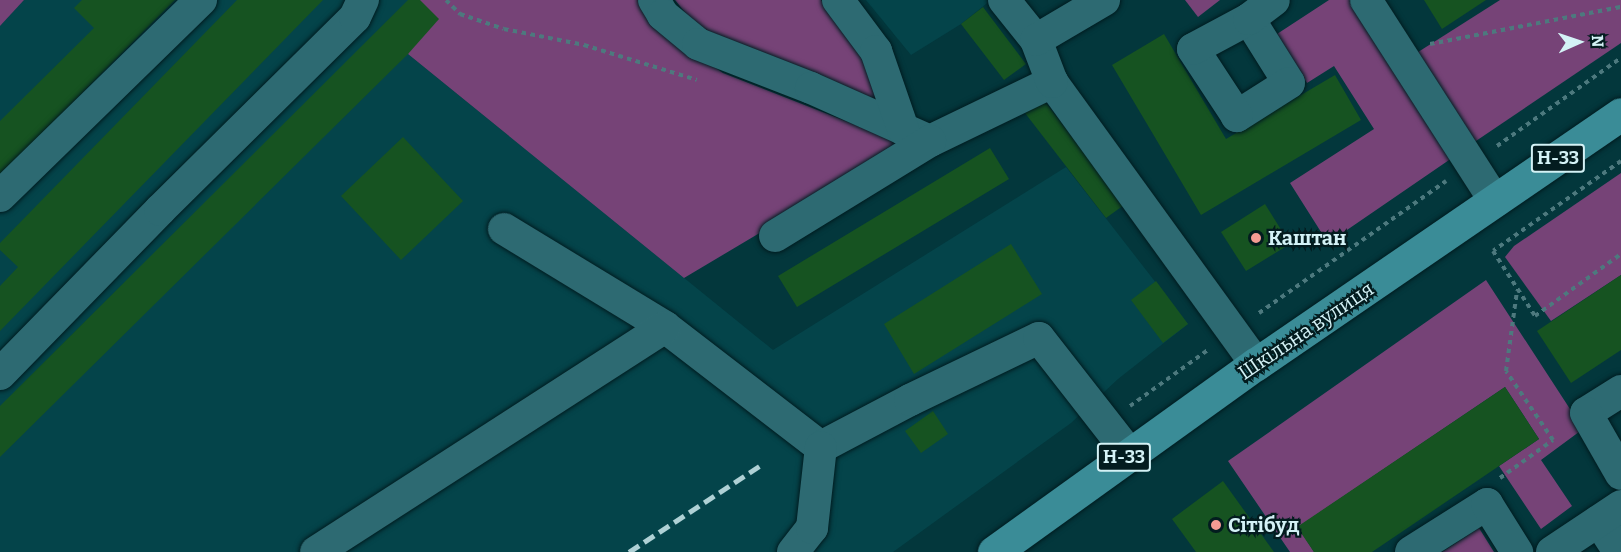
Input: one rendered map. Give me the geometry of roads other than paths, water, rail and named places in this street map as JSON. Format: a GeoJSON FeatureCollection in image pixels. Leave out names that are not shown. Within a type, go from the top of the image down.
{"type":"FeatureCollection","features":[{"type":"Feature","properties":{"kind":"main road","name":"Шкільна вулиця"},"geometry":{"type":"LineString","coordinates":[[993,552],[1256,364],[1621,114]]}},
{"type":"Feature","properties":{"kind":"lane"},"geometry":{"type":"LineString","coordinates":[[0,196],[201,0]]}},
{"type":"Feature","properties":{"kind":"lane"},"geometry":{"type":"LineString","coordinates":[[0,374],[160,210],[354,17],[363,0]]}},
{"type":"Feature","properties":{"kind":"lane"},"geometry":{"type":"LineString","coordinates":[[654,0],[663,15],[698,44],[811,88],[917,135]]}},
{"type":"Feature","properties":{"kind":"lane"},"geometry":{"type":"LineString","coordinates":[[838,0],[876,51],[917,135]]}},
{"type":"Feature","properties":{"kind":"lane"},"geometry":{"type":"LineString","coordinates":[[1004,0],[1036,40],[1052,82],[1256,364]]}},
{"type":"Feature","properties":{"kind":"lane"},"geometry":{"type":"LineString","coordinates":[[1036,40],[1104,0]]}},
{"type":"Feature","properties":{"kind":"lane"},"geometry":{"type":"LineString","coordinates":[[1249,19],[1274,0]]}},
{"type":"Feature","properties":{"kind":"lane"},"geometry":{"type":"LineString","coordinates":[[1366,0],[1495,201]]}},
{"type":"Feature","properties":{"kind":"lane"},"geometry":{"type":"LineString","coordinates":[[775,236],[917,135],[1052,82]]}},
{"type":"Feature","properties":{"kind":"lane"},"geometry":{"type":"LineString","coordinates":[[504,229],[665,327],[821,447]]}},
{"type":"Feature","properties":{"kind":"lane"},"geometry":{"type":"LineString","coordinates":[[316,552],[665,327]]}},
{"type":"Feature","properties":{"kind":"lane"},"geometry":{"type":"LineString","coordinates":[[821,447],[910,400],[1039,338],[1129,453]]}},
{"type":"Feature","properties":{"kind":"lane"},"geometry":{"type":"LineString","coordinates":[[1621,391],[1586,413],[1621,474]]}},
{"type":"Feature","properties":{"kind":"lane"},"geometry":{"type":"LineString","coordinates":[[793,552],[812,528],[821,447]]}},
{"type":"Feature","properties":{"kind":"lane"},"geometry":{"type":"LineString","coordinates":[[1411,552],[1487,504],[1517,552]]}},
{"type":"Feature","properties":{"kind":"lane"},"geometry":{"type":"LineString","coordinates":[[1552,552],[1610,514],[1619,552]]}},
{"type":"Feature","properties":{"kind":"railway"},"geometry":{"type":"LineString","coordinates":[[629,552],[764,463]]}},
{"type":"Feature","properties":{"kind":"place","name":"Каштан"},"geometry":{"type":"Point","coordinates":[1256,238]}},
{"type":"Feature","properties":{"kind":"place","name":"Сітібуд"},"geometry":{"type":"Point","coordinates":[1216,525]}}]}
